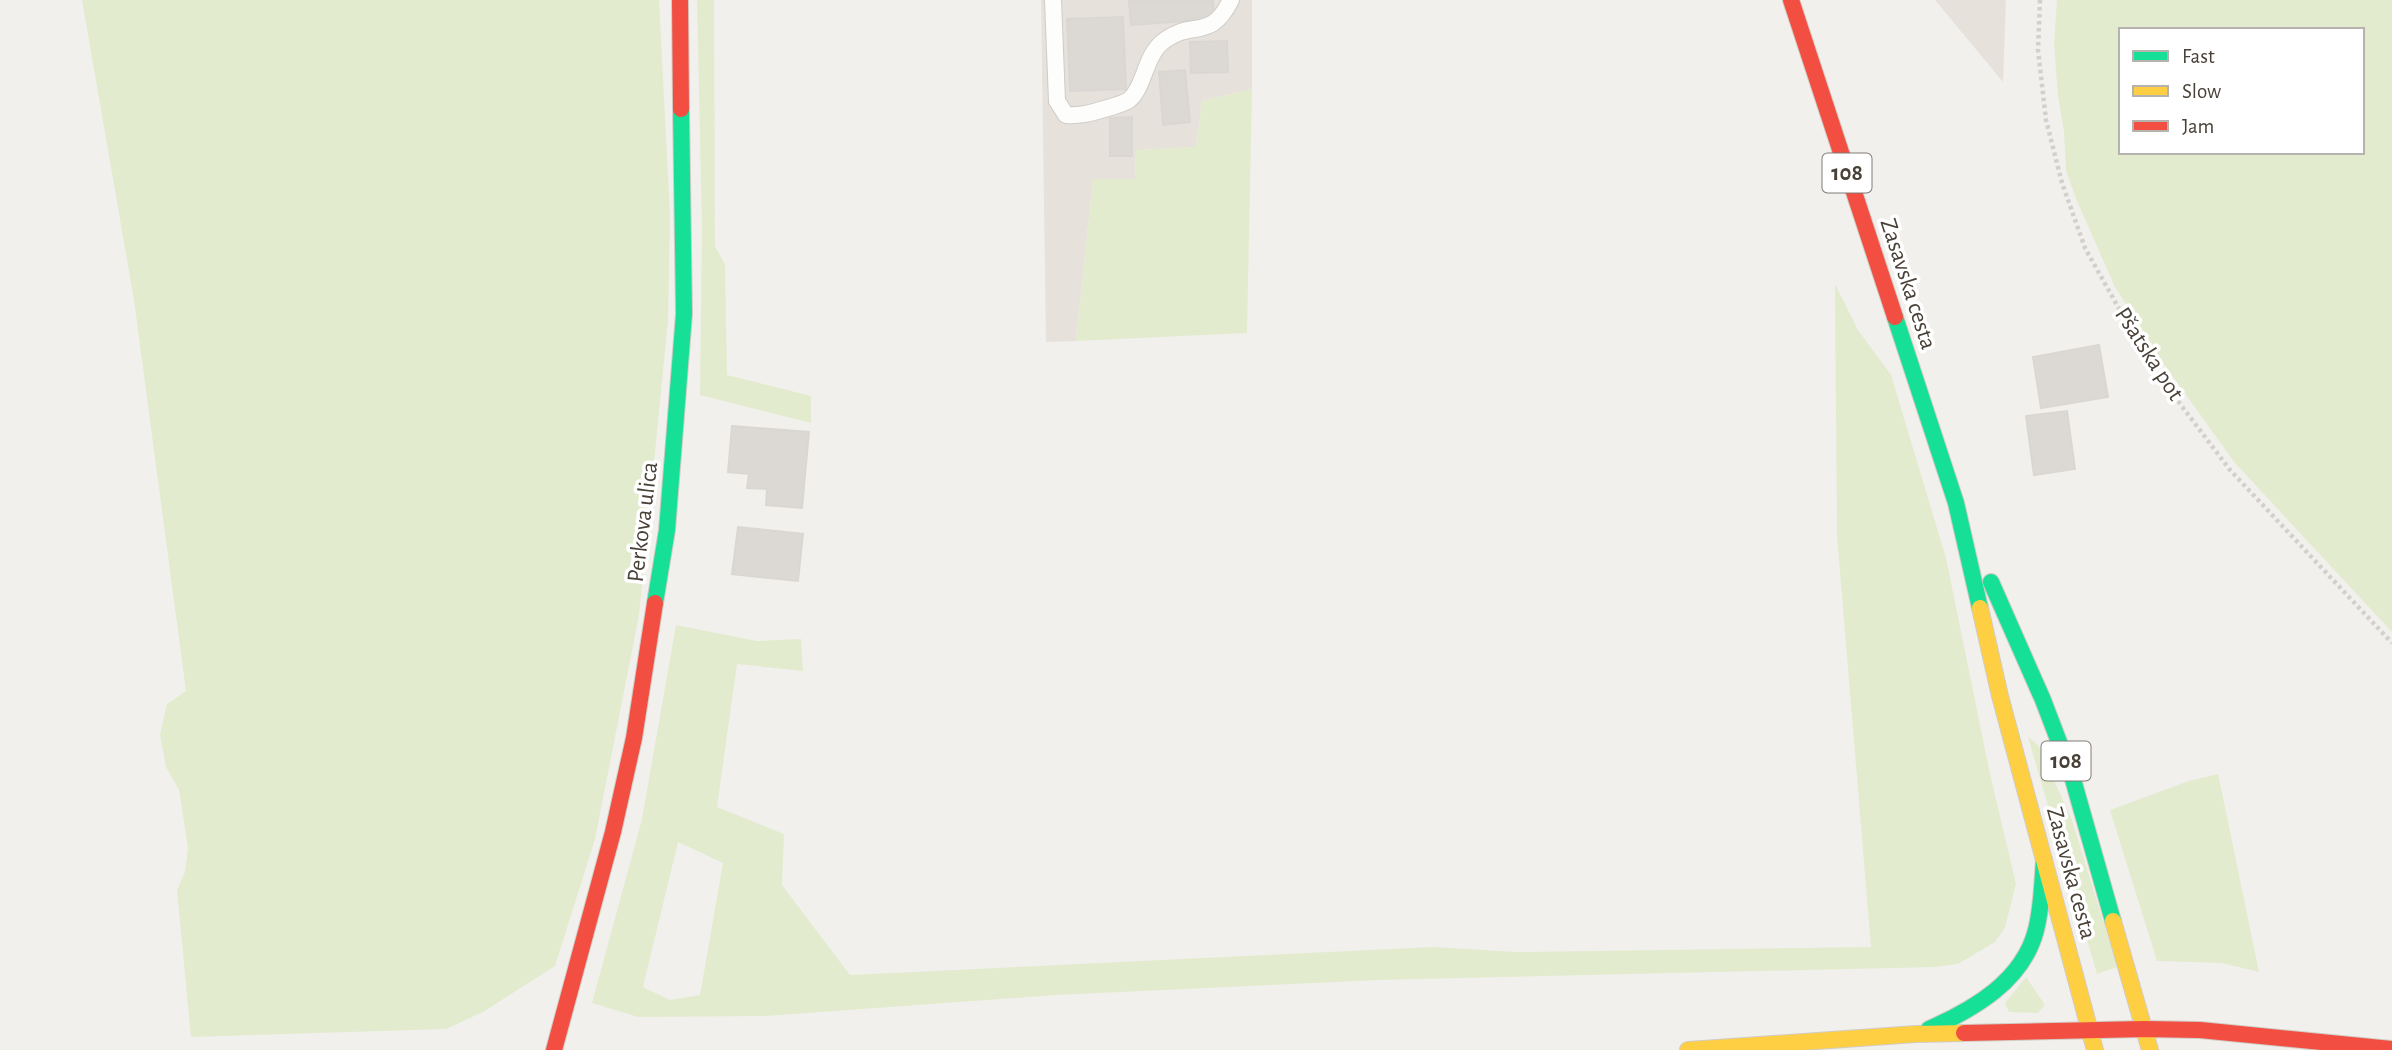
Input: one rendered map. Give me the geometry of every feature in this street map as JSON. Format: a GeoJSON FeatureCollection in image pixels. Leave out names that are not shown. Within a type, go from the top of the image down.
{"type":"FeatureCollection","features":[{"type":"Feature","properties":{"kind":"main road","name":"Perkova ulica"},"geometry":{"type":"LineString","coordinates":[[556,1045],[613,832],[634,738],[667,530],[684,314],[680,0]]}},
{"type":"Feature","properties":{"kind":"main road"},"geometry":{"type":"LineString","coordinates":[[1783,0],[1796,17]]}},
{"type":"Feature","properties":{"kind":"main road","name":"Zasavska cesta"},"geometry":{"type":"LineString","coordinates":[[1791,0],[1956,503],[2000,696],[2095,1050]]}},
{"type":"Feature","properties":{"kind":"main road","name":"Zasavska cesta"},"geometry":{"type":"LineString","coordinates":[[1956,503],[2034,679],[2071,776],[2144,1029]]}},
{"type":"Feature","properties":{"kind":"main road"},"geometry":{"type":"LineString","coordinates":[[1916,1034],[1956,1017],[1988,998],[2017,971],[2033,939],[2044,860]]}},
{"type":"Feature","properties":{"kind":"main road"},"geometry":{"type":"LineString","coordinates":[[1688,1050],[1916,1034],[2144,1029],[2200,1030],[2392,1049]]}},
{"type":"Feature","properties":{"kind":"main road","name":"108"},"geometry":{"type":"LineString","coordinates":[[2144,1029],[2150,1050]]}},
{"type":"Feature","properties":{"kind":"lane"},"geometry":{"type":"LineString","coordinates":[[1053,0],[1057,101],[1066,115],[1080,116],[1129,100],[1154,50],[1166,39],[1186,31],[1212,26],[1224,14],[1231,0]]}},
{"type":"Feature","properties":{"kind":"path","name":"Pšatska pot"},"geometry":{"type":"LineString","coordinates":[[2040,0],[2038,50],[2046,120],[2062,183],[2085,248],[2150,364],[2230,470],[2392,643]]}},
{"type":"Feature","properties":{"kind":"shaded area"},"geometry":{"type":"Polygon","coordinates":[[[1041,0],[1252,0],[1252,89],[1202,101],[1196,147],[1136,150],[1135,179],[1093,179],[1076,341],[1046,342],[1041,0]]]}},
{"type":"Feature","properties":{"kind":"shaded area"},"geometry":{"type":"Polygon","coordinates":[[[1935,0],[2006,0],[2003,82],[1935,0]]]}},
{"type":"Feature","properties":{"kind":"green space"},"geometry":{"type":"Polygon","coordinates":[[[82,0],[659,0],[670,215],[668,320],[639,615],[595,839],[555,966],[483,1012],[446,1029],[191,1037],[177,890],[185,872],[188,848],[179,790],[166,767],[160,735],[167,704],[186,691],[134,300],[82,0]]]}},
{"type":"Feature","properties":{"kind":"green space"},"geometry":{"type":"Polygon","coordinates":[[[697,0],[714,0],[715,246],[725,265],[727,375],[811,396],[811,423],[700,395],[702,229],[697,0]]]}},
{"type":"Feature","properties":{"kind":"green space"},"geometry":{"type":"Polygon","coordinates":[[[2057,0],[2392,0],[2392,632],[2235,463],[2168,370],[2115,287],[2066,171],[2064,132],[2054,44],[2057,0]]]}},
{"type":"Feature","properties":{"kind":"green space"},"geometry":{"type":"Polygon","coordinates":[[[1252,89],[1247,333],[1076,341],[1093,179],[1135,179],[1136,150],[1196,147],[1202,101],[1252,89]]]}},
{"type":"Feature","properties":{"kind":"green space"},"geometry":{"type":"Polygon","coordinates":[[[1835,284],[1858,330],[1891,375],[1946,558],[1990,774],[2016,884],[2005,928],[1995,942],[1958,964],[1935,967],[1378,980],[1056,995],[765,1016],[638,1017],[592,1003],[642,819],[676,625],[757,641],[801,639],[803,671],[737,664],[717,807],[784,834],[782,885],[850,975],[1433,947],[1518,952],[1871,947],[1837,536],[1835,284]],[[678,842],[643,987],[670,1000],[700,995],[723,863],[678,842]]]}},
{"type":"Feature","properties":{"kind":"green space"},"geometry":{"type":"Polygon","coordinates":[[[2028,737],[2038,745],[2072,820],[2117,967],[2097,974],[2028,737]]]}},
{"type":"Feature","properties":{"kind":"green space"},"geometry":{"type":"Polygon","coordinates":[[[2218,774],[2259,972],[2222,963],[2157,961],[2110,810],[2189,781],[2218,774]]]}},
{"type":"Feature","properties":{"kind":"green space"},"geometry":{"type":"Polygon","coordinates":[[[2026,977],[2045,1005],[2038,1013],[2009,1012],[2005,1003],[2026,977]]]}},
{"type":"Feature","properties":{"kind":"building"},"geometry":{"type":"Polygon","coordinates":[[[1129,0],[1213,0],[1214,19],[1131,25],[1129,0]]]}},
{"type":"Feature","properties":{"kind":"building"},"geometry":{"type":"Polygon","coordinates":[[[1123,17],[1126,89],[1070,91],[1067,19],[1123,17]]]}},
{"type":"Feature","properties":{"kind":"building"},"geometry":{"type":"Polygon","coordinates":[[[1227,41],[1228,72],[1191,73],[1190,42],[1227,41]]]}},
{"type":"Feature","properties":{"kind":"building"},"geometry":{"type":"Polygon","coordinates":[[[1185,70],[1190,122],[1163,125],[1159,72],[1185,70]]]}},
{"type":"Feature","properties":{"kind":"building"},"geometry":{"type":"Polygon","coordinates":[[[1132,117],[1132,156],[1110,156],[1110,118],[1132,117]]]}},
{"type":"Feature","properties":{"kind":"building"},"geometry":{"type":"Polygon","coordinates":[[[2099,345],[2108,397],[2041,408],[2033,357],[2099,345]]]}},
{"type":"Feature","properties":{"kind":"building"},"geometry":{"type":"Polygon","coordinates":[[[2067,411],[2075,469],[2034,475],[2026,416],[2067,411]]]}},
{"type":"Feature","properties":{"kind":"building"},"geometry":{"type":"Polygon","coordinates":[[[732,426],[809,432],[802,508],[766,505],[767,489],[747,488],[749,474],[728,472],[732,426]]]}},
{"type":"Feature","properties":{"kind":"building"},"geometry":{"type":"Polygon","coordinates":[[[738,527],[803,534],[798,581],[732,574],[738,527]]]}},
{"type":"Feature","properties":{"kind":"traffic: fast"},"geometry":{"type":"LineString","coordinates":[[655,603],[667,530],[684,314],[681,109]]}},
{"type":"Feature","properties":{"kind":"traffic: fast"},"geometry":{"type":"LineString","coordinates":[[1895,317],[1956,503],[1980,608]]}},
{"type":"Feature","properties":{"kind":"traffic: fast"},"geometry":{"type":"LineString","coordinates":[[1991,582],[2043,700],[2072,776],[2113,921]]}},
{"type":"Feature","properties":{"kind":"traffic: fast"},"geometry":{"type":"LineString","coordinates":[[1929,1029],[1979,1002],[1994,991],[2020,964],[2030,948],[2036,930],[2044,860]]}},
{"type":"Feature","properties":{"kind":"traffic: slow"},"geometry":{"type":"LineString","coordinates":[[1980,608],[2000,696],[2095,1050]]}},
{"type":"Feature","properties":{"kind":"traffic: slow"},"geometry":{"type":"LineString","coordinates":[[2113,921],[2150,1050]]}},
{"type":"Feature","properties":{"kind":"traffic: slow"},"geometry":{"type":"LineString","coordinates":[[1688,1050],[1964,1033]]}},
{"type":"Feature","properties":{"kind":"traffic: jam"},"geometry":{"type":"LineString","coordinates":[[680,0],[681,109]]}},
{"type":"Feature","properties":{"kind":"traffic: jam"},"geometry":{"type":"LineString","coordinates":[[1791,0],[1895,317]]}},
{"type":"Feature","properties":{"kind":"traffic: jam"},"geometry":{"type":"LineString","coordinates":[[554,1050],[613,832],[634,738],[655,603]]}},
{"type":"Feature","properties":{"kind":"traffic: jam"},"geometry":{"type":"LineString","coordinates":[[1964,1033],[2200,1030],[2392,1049]]}}]}
